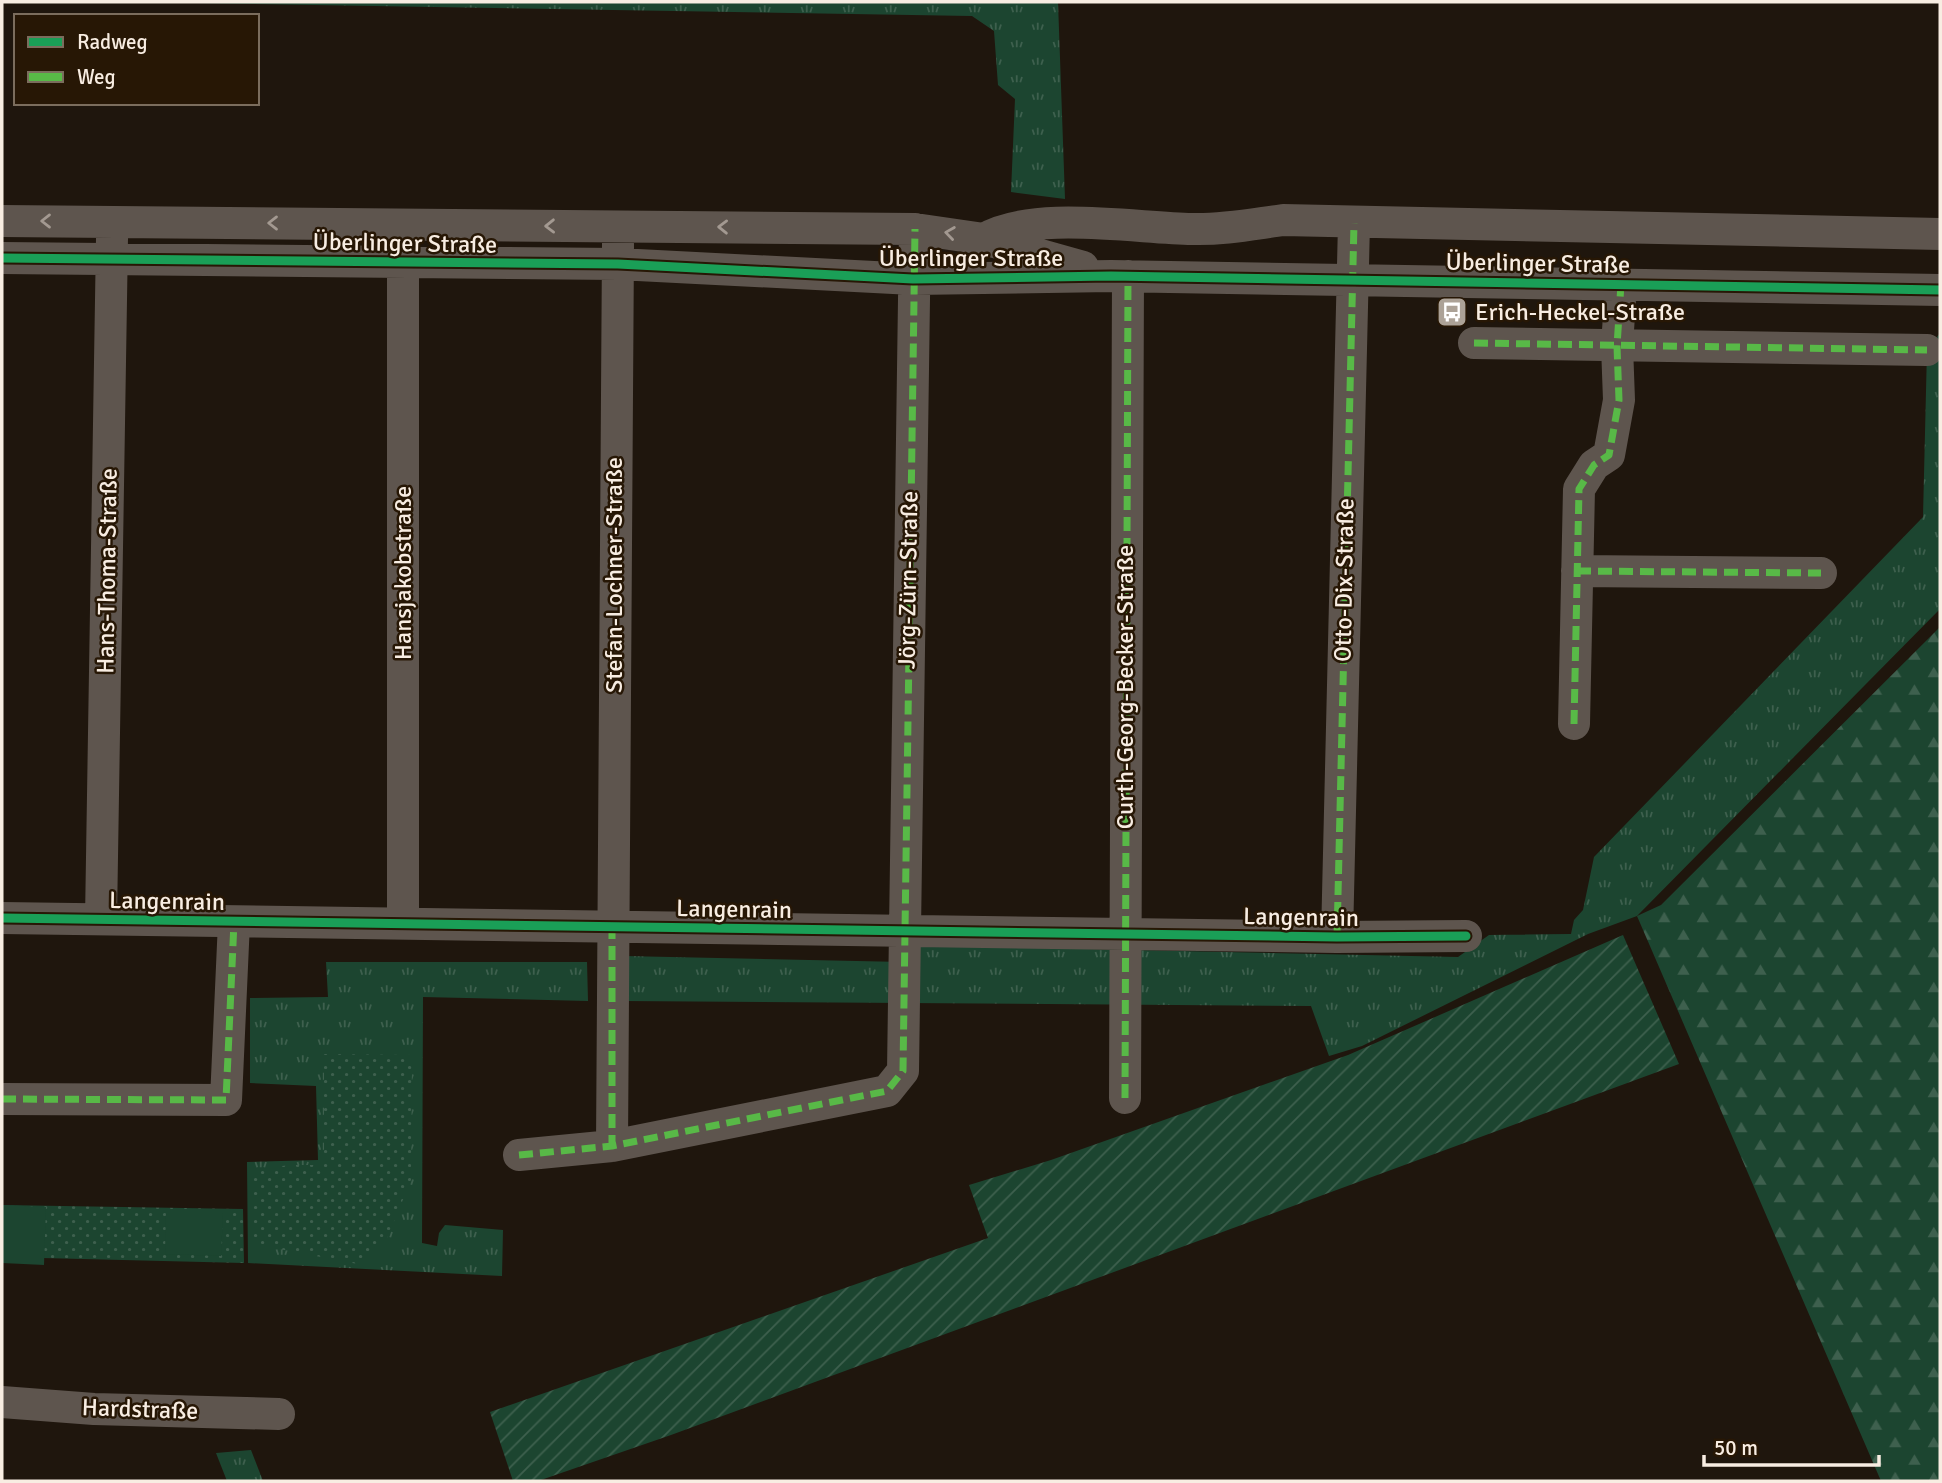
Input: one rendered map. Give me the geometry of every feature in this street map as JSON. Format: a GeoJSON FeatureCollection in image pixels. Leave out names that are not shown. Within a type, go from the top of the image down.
{"type":"FeatureCollection","features":[{"type":"Feature","properties":{"kind":"street","name":"Überlinger Straße"},"geometry":{"type":"LineString","coordinates":[[984,239],[998,231],[1030,223],[1195,229],[1283,220],[1940,234]]}},
{"type":"Feature","properties":{"kind":"street","name":"Überlinger Straße"},"geometry":{"type":"LineString","coordinates":[[2,221],[915,229],[984,239],[1119,276]]}},
{"type":"Feature","properties":{"kind":"street","name":"Hans-Thoma-Straße"},"geometry":{"type":"LineString","coordinates":[[100,919],[113,222]]}},
{"type":"Feature","properties":{"kind":"street","name":"Otto-Dix-Straße"},"geometry":{"type":"LineString","coordinates":[[1337,937],[1350,279],[1354,223]]}},
{"type":"Feature","properties":{"kind":"street","name":"Hansjakobstraße"},"geometry":{"type":"LineString","coordinates":[[403,224],[403,923]]}},
{"type":"Feature","properties":{"kind":"street","name":"Stefan-Lochner-Straße"},"geometry":{"type":"LineString","coordinates":[[612,1146],[618,225]]}},
{"type":"Feature","properties":{"kind":"street","name":"Jörg-Zürn-Straße"},"geometry":{"type":"LineString","coordinates":[[519,1155],[612,1146],[887,1091],[903,1070],[915,229]]}},
{"type":"Feature","properties":{"kind":"street","name":"Überlinger Straße"},"geometry":{"type":"LineString","coordinates":[[2,258],[618,264],[914,279],[1119,276],[1940,290]]}},
{"type":"Feature","properties":{"kind":"street","name":"Curth-Georg-Becker-Straße"},"geometry":{"type":"LineString","coordinates":[[1119,276],[1125,1098]]}},
{"type":"Feature","properties":{"kind":"street"},"geometry":{"type":"LineString","coordinates":[[1574,724],[1579,489],[1594,465],[1609,455],[1619,400],[1617,346],[1621,284]]}},
{"type":"Feature","properties":{"kind":"street"},"geometry":{"type":"LineString","coordinates":[[1474,343],[1927,350]]}},
{"type":"Feature","properties":{"kind":"street"},"geometry":{"type":"LineString","coordinates":[[1577,571],[1821,573]]}},
{"type":"Feature","properties":{"kind":"street","name":"Langenrain"},"geometry":{"type":"LineString","coordinates":[[2,918],[612,925],[903,932],[1466,936]]}},
{"type":"Feature","properties":{"kind":"street"},"geometry":{"type":"LineString","coordinates":[[2,1099],[226,1100],[233,922]]}},
{"type":"Feature","properties":{"kind":"street","name":"Hardstraße"},"geometry":{"type":"LineString","coordinates":[[2,1402],[94,1409],[279,1414]]}},
{"type":"Feature","properties":{"kind":"green space"},"geometry":{"type":"Polygon","coordinates":[[[138,2],[1058,2],[1065,199],[1011,192],[1015,99],[998,85],[994,31],[972,16],[138,2]]]}},
{"type":"Feature","properties":{"kind":"green space"},"geometry":{"type":"Polygon","coordinates":[[[1940,333],[1940,609],[1637,916],[1588,934],[1362,1046],[1329,1056],[1311,1006],[625,1001],[624,956],[903,962],[903,945],[1458,957],[1489,935],[1571,934],[1574,920],[1583,910],[1594,857],[1923,517],[1927,350],[1940,333]]]}},
{"type":"Feature","properties":{"kind":"green space"},"geometry":{"type":"Polygon","coordinates":[[[1940,627],[1940,1481],[1881,1481],[1637,916],[1661,905],[1940,627]]]}},
{"type":"Feature","properties":{"kind":"green space"},"geometry":{"type":"Polygon","coordinates":[[[1623,935],[1679,1064],[671,1435],[538,1481],[513,1481],[490,1412],[988,1238],[969,1185],[1051,1160],[1348,1055],[1623,935]]]}},
{"type":"Feature","properties":{"kind":"green space"},"geometry":{"type":"Polygon","coordinates":[[[326,962],[587,962],[588,1001],[423,997],[422,1243],[437,1246],[439,1233],[445,1225],[503,1230],[502,1276],[248,1263],[247,1162],[318,1160],[316,1086],[250,1083],[250,998],[328,997],[326,962]]]}},
{"type":"Feature","properties":{"kind":"green space"},"geometry":{"type":"Polygon","coordinates":[[[324,1054],[412,1055],[411,1180],[386,1241],[363,1265],[253,1244],[253,1170],[290,1165],[324,1165],[324,1054]]]}},
{"type":"Feature","properties":{"kind":"green space"},"geometry":{"type":"Polygon","coordinates":[[[2,1205],[243,1209],[244,1263],[2,1257],[2,1205]]]}},
{"type":"Feature","properties":{"kind":"green space"},"geometry":{"type":"Polygon","coordinates":[[[2,1205],[46,1207],[44,1265],[2,1263],[2,1205]]]}},
{"type":"Feature","properties":{"kind":"green space"},"geometry":{"type":"Polygon","coordinates":[[[166,1213],[223,1213],[221,1256],[165,1254],[166,1213]]]}},
{"type":"Feature","properties":{"kind":"green space"},"geometry":{"type":"Polygon","coordinates":[[[251,1450],[263,1481],[227,1481],[216,1453],[251,1450]]]}},
{"type":"Feature","properties":{"kind":"marked path"},"geometry":{"type":"LineString","coordinates":[[1337,937],[1354,223]]}},
{"type":"Feature","properties":{"kind":"marked path"},"geometry":{"type":"LineString","coordinates":[[519,1155],[612,1146],[887,1091],[903,1071],[915,229]]}},
{"type":"Feature","properties":{"kind":"marked path"},"geometry":{"type":"LineString","coordinates":[[1125,1098],[1128,276]]}},
{"type":"Feature","properties":{"kind":"marked path"},"geometry":{"type":"LineString","coordinates":[[1574,724],[1579,489],[1594,465],[1609,455],[1619,400],[1617,346],[1621,284]]}},
{"type":"Feature","properties":{"kind":"marked path"},"geometry":{"type":"LineString","coordinates":[[1474,343],[1927,350]]}},
{"type":"Feature","properties":{"kind":"marked path"},"geometry":{"type":"LineString","coordinates":[[1577,571],[1821,573]]}},
{"type":"Feature","properties":{"kind":"marked path"},"geometry":{"type":"LineString","coordinates":[[2,1099],[226,1100],[234,922]]}},
{"type":"Feature","properties":{"kind":"marked path"},"geometry":{"type":"LineString","coordinates":[[612,925],[612,1146]]}},
{"type":"Feature","properties":{"kind":"cycle path"},"geometry":{"type":"LineString","coordinates":[[2,258],[618,264],[913,279],[1111,276],[1940,290]]}},
{"type":"Feature","properties":{"kind":"cycle path"},"geometry":{"type":"LineString","coordinates":[[2,918],[1337,937],[1466,936]]}},
{"type":"Feature","properties":{"kind":"place","name":"Erich-Heckel-Straße"},"geometry":{"type":"Point","coordinates":[1452,312]}}]}
